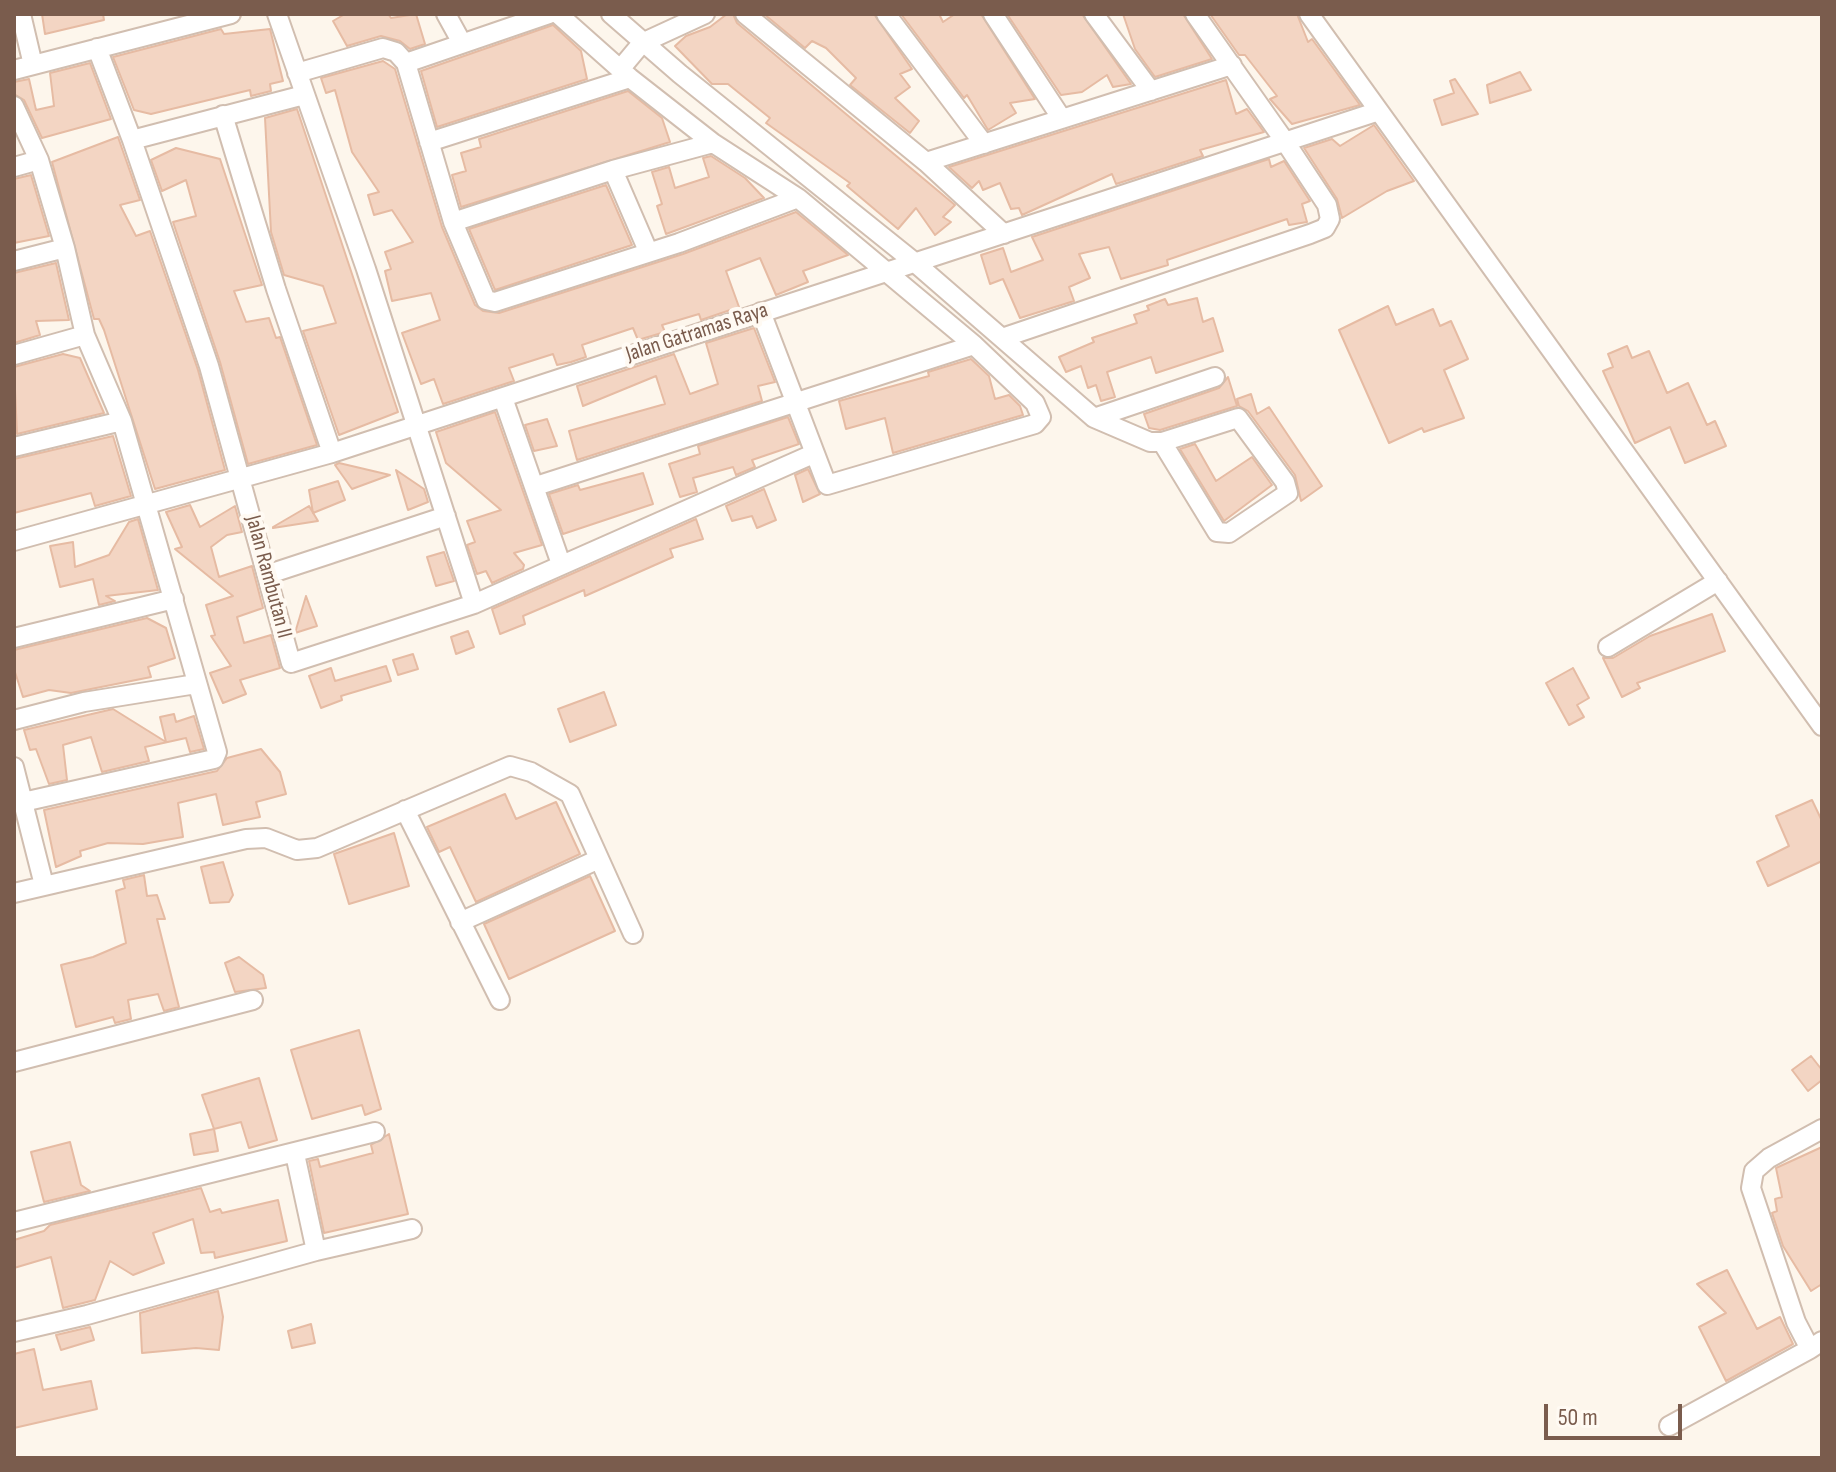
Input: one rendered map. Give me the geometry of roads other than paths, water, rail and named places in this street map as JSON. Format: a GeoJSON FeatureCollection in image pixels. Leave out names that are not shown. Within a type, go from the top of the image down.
{"type":"FeatureCollection","features":[{"type":"Feature","properties":{"kind":"street"},"geometry":{"type":"LineString","coordinates":[[21,14],[33,65]]}},
{"type":"Feature","properties":{"kind":"street"},"geometry":{"type":"LineString","coordinates":[[14,70],[231,14]]}},
{"type":"Feature","properties":{"kind":"street"},"geometry":{"type":"LineString","coordinates":[[277,14],[366,269],[474,604]]}},
{"type":"Feature","properties":{"kind":"street"},"geometry":{"type":"LineString","coordinates":[[446,14],[462,43]]}},
{"type":"Feature","properties":{"kind":"street"},"geometry":{"type":"LineString","coordinates":[[406,63],[549,14]]}},
{"type":"Feature","properties":{"kind":"street"},"geometry":{"type":"LineString","coordinates":[[558,14],[713,143],[798,198],[974,345],[1035,403],[1041,417],[1035,424],[839,484],[827,485],[761,312]]}},
{"type":"Feature","properties":{"kind":"street"},"geometry":{"type":"LineString","coordinates":[[611,14],[642,43],[913,261],[1094,418],[1150,442],[1162,442],[1238,418],[1285,482],[1288,493],[1229,533],[1217,532],[1162,442]]}},
{"type":"Feature","properties":{"kind":"street"},"geometry":{"type":"LineString","coordinates":[[429,142],[626,72],[642,43],[705,14]]}},
{"type":"Feature","properties":{"kind":"street"},"geometry":{"type":"LineString","coordinates":[[745,14],[926,162],[1004,234]]}},
{"type":"Feature","properties":{"kind":"street"},"geometry":{"type":"LineString","coordinates":[[886,14],[984,144]]}},
{"type":"Feature","properties":{"kind":"street"},"geometry":{"type":"LineString","coordinates":[[993,14],[1062,119]]}},
{"type":"Feature","properties":{"kind":"street"},"geometry":{"type":"LineString","coordinates":[[1094,14],[1151,91]]}},
{"type":"Feature","properties":{"kind":"street"},"geometry":{"type":"LineString","coordinates":[[1002,338],[1325,228],[1330,219],[1327,205],[1195,14]]}},
{"type":"Feature","properties":{"kind":"street"},"geometry":{"type":"LineString","coordinates":[[1309,14],[1376,112],[1822,726]]}},
{"type":"Feature","properties":{"kind":"street","name":"Jalan Rambutan II"},"geometry":{"type":"LineString","coordinates":[[97,48],[132,140],[209,366],[269,574],[291,663],[474,604],[813,454]]}},
{"type":"Feature","properties":{"kind":"street"},"geometry":{"type":"LineString","coordinates":[[297,73],[383,48],[396,52],[406,63],[453,222],[486,300],[495,302],[738,224],[798,198]]}},
{"type":"Feature","properties":{"kind":"street"},"geometry":{"type":"LineString","coordinates":[[926,162],[1232,65]]}},
{"type":"Feature","properties":{"kind":"street"},"geometry":{"type":"LineString","coordinates":[[132,140],[304,95]]}},
{"type":"Feature","properties":{"kind":"street"},"geometry":{"type":"LineString","coordinates":[[14,106],[39,160],[65,248],[85,335],[122,421],[217,752],[214,759],[23,802]]}},
{"type":"Feature","properties":{"kind":"street","name":"Jalan Gatramas Raya"},"geometry":{"type":"LineString","coordinates":[[14,541],[241,481],[332,453],[1376,112]]}},
{"type":"Feature","properties":{"kind":"street"},"geometry":{"type":"LineString","coordinates":[[223,115],[276,289],[332,453]]}},
{"type":"Feature","properties":{"kind":"street"},"geometry":{"type":"LineString","coordinates":[[453,222],[613,170],[713,143]]}},
{"type":"Feature","properties":{"kind":"street"},"geometry":{"type":"LineString","coordinates":[[14,167],[39,160]]}},
{"type":"Feature","properties":{"kind":"street"},"geometry":{"type":"LineString","coordinates":[[613,170],[648,251]]}},
{"type":"Feature","properties":{"kind":"street"},"geometry":{"type":"LineString","coordinates":[[14,261],[65,248]]}},
{"type":"Feature","properties":{"kind":"street"},"geometry":{"type":"LineString","coordinates":[[14,355],[85,335]]}},
{"type":"Feature","properties":{"kind":"street"},"geometry":{"type":"LineString","coordinates":[[536,486],[974,345]]}},
{"type":"Feature","properties":{"kind":"street"},"geometry":{"type":"LineString","coordinates":[[1094,418],[1215,377]]}},
{"type":"Feature","properties":{"kind":"street"},"geometry":{"type":"LineString","coordinates":[[503,398],[561,564]]}},
{"type":"Feature","properties":{"kind":"street"},"geometry":{"type":"LineString","coordinates":[[14,447],[122,421]]}},
{"type":"Feature","properties":{"kind":"street"},"geometry":{"type":"LineString","coordinates":[[269,574],[446,516]]}},
{"type":"Feature","properties":{"kind":"street"},"geometry":{"type":"LineString","coordinates":[[1608,647],[1718,581]]}},
{"type":"Feature","properties":{"kind":"street"},"geometry":{"type":"LineString","coordinates":[[14,638],[174,599]]}},
{"type":"Feature","properties":{"kind":"street"},"geometry":{"type":"LineString","coordinates":[[14,720],[84,702],[196,684]]}},
{"type":"Feature","properties":{"kind":"street"},"geometry":{"type":"LineString","coordinates":[[14,893],[246,839],[266,838],[297,850],[317,848],[510,766],[531,772],[570,794],[633,934]]}},
{"type":"Feature","properties":{"kind":"street"},"geometry":{"type":"LineString","coordinates":[[14,767],[44,885]]}},
{"type":"Feature","properties":{"kind":"street"},"geometry":{"type":"LineString","coordinates":[[405,810],[500,1000]]}},
{"type":"Feature","properties":{"kind":"street"},"geometry":{"type":"LineString","coordinates":[[460,922],[599,859]]}},
{"type":"Feature","properties":{"kind":"street"},"geometry":{"type":"LineString","coordinates":[[14,1062],[253,1000]]}},
{"type":"Feature","properties":{"kind":"street"},"geometry":{"type":"LineString","coordinates":[[1669,1426],[1816,1345],[1784,1295],[1751,1188],[1754,1171],[1822,1129]]}},
{"type":"Feature","properties":{"kind":"street"},"geometry":{"type":"LineString","coordinates":[[14,1222],[375,1132]]}},
{"type":"Feature","properties":{"kind":"street"},"geometry":{"type":"LineString","coordinates":[[295,1154],[316,1251]]}},
{"type":"Feature","properties":{"kind":"street"},"geometry":{"type":"LineString","coordinates":[[14,1332],[87,1315],[316,1251],[412,1229]]}}]}
